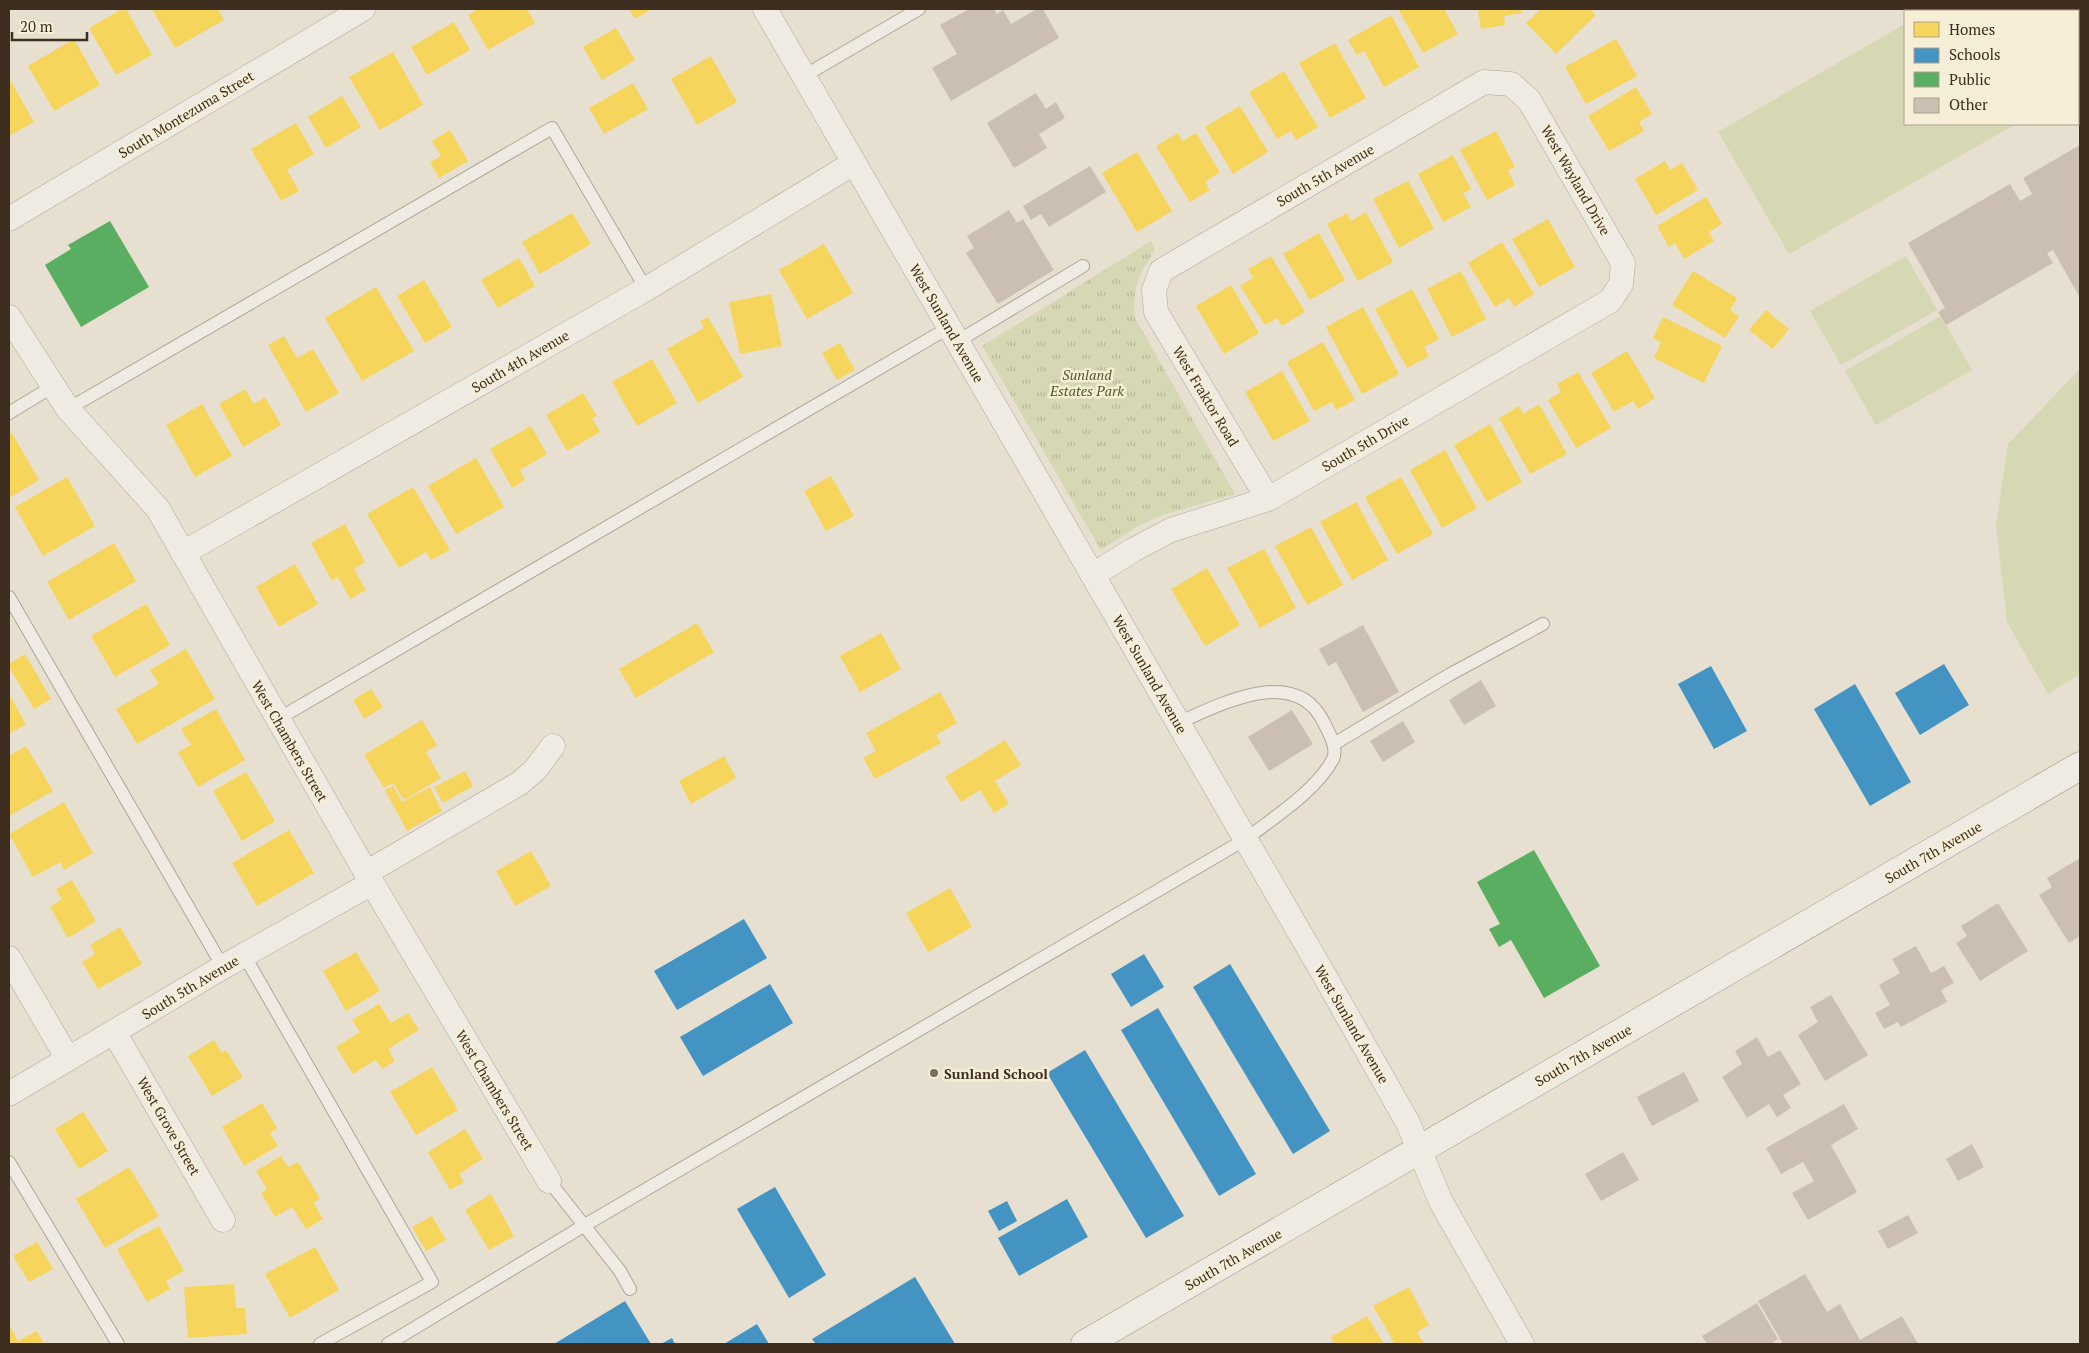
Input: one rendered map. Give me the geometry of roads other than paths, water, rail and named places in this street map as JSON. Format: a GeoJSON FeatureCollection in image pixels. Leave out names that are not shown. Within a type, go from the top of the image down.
{"type":"FeatureCollection","features":[{"type":"Feature","properties":{"kind":"main road","name":"South 7th Avenue"},"geometry":{"type":"LineString","coordinates":[[1086,1344],[2080,766]]}},
{"type":"Feature","properties":{"kind":"street","name":"South Montezuma Street"},"geometry":{"type":"LineString","coordinates":[[9,219],[363,9]]}},
{"type":"Feature","properties":{"kind":"street","name":"West Sunland Avenue"},"geometry":{"type":"LineString","coordinates":[[765,9],[1246,839],[1400,1109],[1441,1202],[1522,1344]]}},
{"type":"Feature","properties":{"kind":"street","name":"South 5th Avenue"},"geometry":{"type":"LineString","coordinates":[[1154,290],[1161,271],[1484,82],[1511,84]]}},
{"type":"Feature","properties":{"kind":"street","name":"West Wayland Drive"},"geometry":{"type":"LineString","coordinates":[[1511,84],[1529,100],[1623,263],[1620,284]]}},
{"type":"Feature","properties":{"kind":"street","name":"South 4th Avenue"},"geometry":{"type":"LineString","coordinates":[[183,553],[646,289],[854,163]]}},
{"type":"Feature","properties":{"kind":"street","name":"South 5th Drive"},"geometry":{"type":"LineString","coordinates":[[1093,575],[1171,530],[1268,499],[1610,301],[1620,284]]}},
{"type":"Feature","properties":{"kind":"street","name":"West Fraktor Road"},"geometry":{"type":"LineString","coordinates":[[1154,290],[1156,312],[1268,499]]}},
{"type":"Feature","properties":{"kind":"street","name":"West Chambers Street"},"geometry":{"type":"LineString","coordinates":[[9,317],[52,387],[68,409],[158,509],[369,878],[549,1181]]}},
{"type":"Feature","properties":{"kind":"street","name":"South 5th Avenue"},"geometry":{"type":"LineString","coordinates":[[9,1094],[244,955],[520,783],[535,770],[553,746]]}},
{"type":"Feature","properties":{"kind":"street"},"geometry":{"type":"LineString","coordinates":[[9,958],[68,1059]]}},
{"type":"Feature","properties":{"kind":"street","name":"West Grove Street"},"geometry":{"type":"LineString","coordinates":[[114,1032],[223,1220]]}},
{"type":"Feature","properties":{"kind":"lane"},"geometry":{"type":"LineString","coordinates":[[804,76],[919,9]]}},
{"type":"Feature","properties":{"kind":"lane"},"geometry":{"type":"LineString","coordinates":[[68,409],[552,128],[646,289]]}},
{"type":"Feature","properties":{"kind":"lane"},"geometry":{"type":"LineString","coordinates":[[278,719],[954,334],[1083,266]]}},
{"type":"Feature","properties":{"kind":"lane"},"geometry":{"type":"LineString","coordinates":[[9,413],[52,387]]}},
{"type":"Feature","properties":{"kind":"lane"},"geometry":{"type":"LineString","coordinates":[[9,597],[222,967]]}},
{"type":"Feature","properties":{"kind":"lane"},"geometry":{"type":"LineString","coordinates":[[1334,744],[1449,675],[1543,624]]}},
{"type":"Feature","properties":{"kind":"lane"},"geometry":{"type":"LineString","coordinates":[[388,1344],[585,1225],[1246,839],[1304,793],[1323,775],[1334,757],[1334,744],[1323,721],[1306,700],[1281,690],[1255,694],[1178,723]]}},
{"type":"Feature","properties":{"kind":"lane"},"geometry":{"type":"LineString","coordinates":[[244,955],[432,1282],[320,1344]]}},
{"type":"Feature","properties":{"kind":"lane"},"geometry":{"type":"LineString","coordinates":[[9,1162],[118,1344]]}},
{"type":"Feature","properties":{"kind":"lane"},"geometry":{"type":"LineString","coordinates":[[549,1181],[620,1271],[630,1289]]}},
{"type":"Feature","properties":{"kind":"place","name":"Sunland School"},"geometry":{"type":"Point","coordinates":[934,1073]}},
{"type":"Feature","properties":{"kind":"park label","name":"Sunland Estates Park"},"geometry":{"type":"Point","coordinates":[1087,382]}}]}
